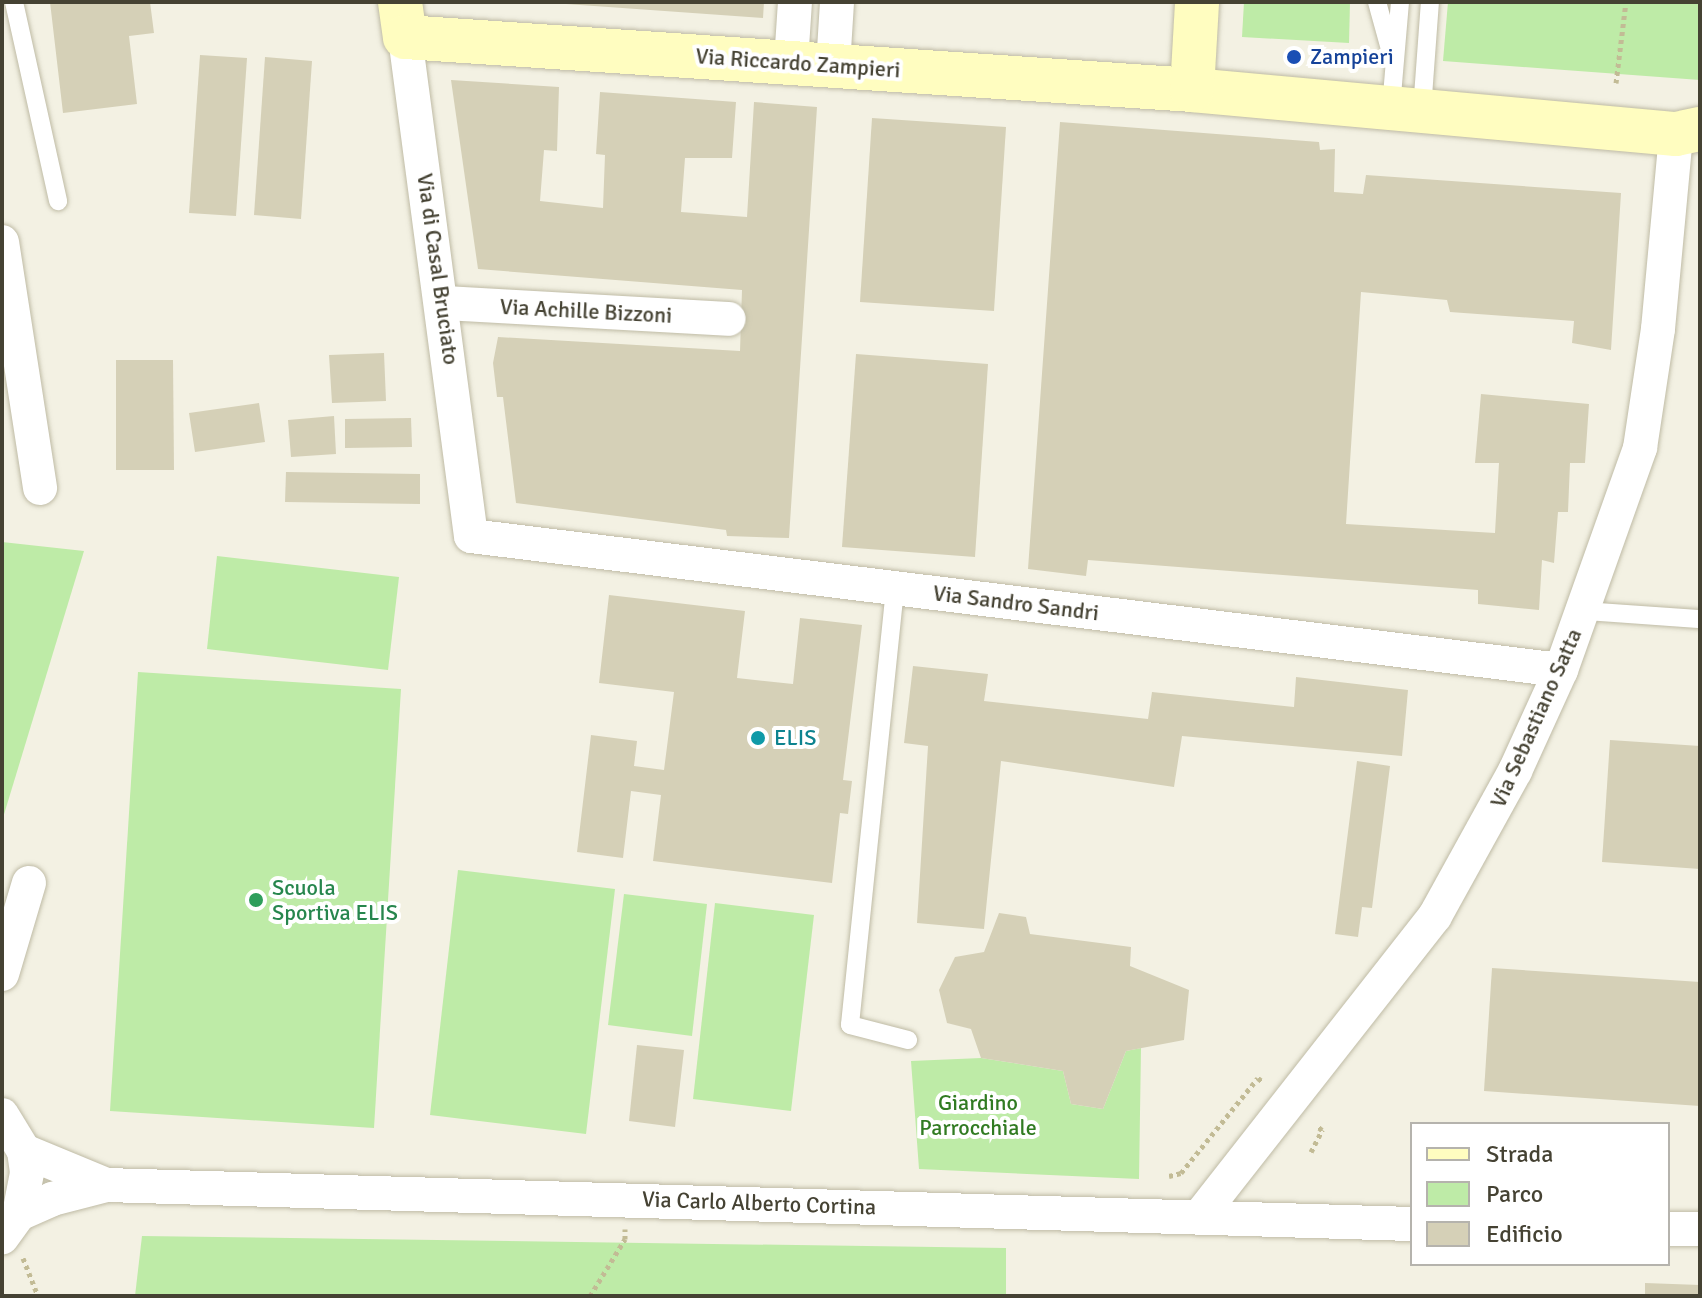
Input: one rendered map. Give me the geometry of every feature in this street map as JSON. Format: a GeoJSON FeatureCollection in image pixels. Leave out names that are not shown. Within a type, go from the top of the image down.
{"type":"FeatureCollection","features":[{"type":"Feature","properties":{"kind":"street"},"geometry":{"type":"LineString","coordinates":[[795,2],[812,64]]}},
{"type":"Feature","properties":{"kind":"street"},"geometry":{"type":"LineString","coordinates":[[812,64],[837,2]]}},
{"type":"Feature","properties":{"kind":"street"},"geometry":{"type":"LineString","coordinates":[[1192,90],[1197,2]]}},
{"type":"Feature","properties":{"kind":"street","name":"Via Riccardo Zampieri"},"geometry":{"type":"LineString","coordinates":[[403,19],[812,64],[1192,90],[1692,136]]}},
{"type":"Feature","properties":{"kind":"street","name":"Via di Casal Bruciato"},"geometry":{"type":"LineString","coordinates":[[403,19],[444,303],[471,536]]}},
{"type":"Feature","properties":{"kind":"street","name":"Via Sebastiano Satta"},"geometry":{"type":"LineString","coordinates":[[1199,1217],[1435,916],[1515,771],[1585,611],[1642,437],[1692,136]]}},
{"type":"Feature","properties":{"kind":"street"},"geometry":{"type":"LineString","coordinates":[[2,242],[40,488]]}},
{"type":"Feature","properties":{"kind":"street","name":"Via Achille Bizzoni"},"geometry":{"type":"LineString","coordinates":[[444,303],[729,319]]}},
{"type":"Feature","properties":{"kind":"street","name":"Via Sandro Sandri"},"geometry":{"type":"LineString","coordinates":[[471,536],[1561,670]]}},
{"type":"Feature","properties":{"kind":"street"},"geometry":{"type":"LineString","coordinates":[[2,974],[29,883]]}},
{"type":"Feature","properties":{"kind":"street"},"geometry":{"type":"LineString","coordinates":[[2,1115],[24,1151],[27,1183],[14,1235]]}},
{"type":"Feature","properties":{"kind":"street","name":"Via Carlo Alberto Cortina"},"geometry":{"type":"LineString","coordinates":[[24,1151],[106,1185]]}},
{"type":"Feature","properties":{"kind":"street","name":"Via Carlo Alberto Cortina"},"geometry":{"type":"LineString","coordinates":[[14,1235],[52,1199],[106,1185],[1410,1224]]}},
{"type":"Feature","properties":{"kind":"street"},"geometry":{"type":"LineString","coordinates":[[1670,1229],[1700,1229]]}},
{"type":"Feature","properties":{"kind":"lane"},"geometry":{"type":"LineString","coordinates":[[14,2],[58,201]]}},
{"type":"Feature","properties":{"kind":"lane"},"geometry":{"type":"LineString","coordinates":[[1377,2],[1406,108]]}},
{"type":"Feature","properties":{"kind":"lane"},"geometry":{"type":"LineString","coordinates":[[1393,64],[1400,2]]}},
{"type":"Feature","properties":{"kind":"lane"},"geometry":{"type":"LineString","coordinates":[[1406,108],[1430,2]]}},
{"type":"Feature","properties":{"kind":"lane"},"geometry":{"type":"LineString","coordinates":[[895,589],[850,1025],[908,1040]]}},
{"type":"Feature","properties":{"kind":"lane"},"geometry":{"type":"LineString","coordinates":[[1585,611],[1700,619]]}},
{"type":"Feature","properties":{"kind":"path"},"geometry":{"type":"LineString","coordinates":[[1616,83],[1626,2]]}},
{"type":"Feature","properties":{"kind":"path"},"geometry":{"type":"LineString","coordinates":[[1169,1176],[1181,1173],[1258,1078],[1263,1082]]}},
{"type":"Feature","properties":{"kind":"path"},"geometry":{"type":"LineString","coordinates":[[1311,1152],[1322,1130],[1317,1126]]}},
{"type":"Feature","properties":{"kind":"path"},"geometry":{"type":"LineString","coordinates":[[590,1296],[625,1239],[624,1199]]}},
{"type":"Feature","properties":{"kind":"path"},"geometry":{"type":"LineString","coordinates":[[14,1235],[38,1296]]}},
{"type":"Feature","properties":{"kind":"green space"},"geometry":{"type":"Polygon","coordinates":[[[1244,2],[1350,2],[1349,43],[1242,37],[1244,2]]]}},
{"type":"Feature","properties":{"kind":"green space"},"geometry":{"type":"Polygon","coordinates":[[[1448,2],[1700,2],[1700,80],[1443,61],[1448,2]]]}},
{"type":"Feature","properties":{"kind":"green space"},"geometry":{"type":"Polygon","coordinates":[[[2,542],[84,551],[2,821],[2,542]]]}},
{"type":"Feature","properties":{"kind":"green space"},"geometry":{"type":"Polygon","coordinates":[[[217,556],[399,577],[388,670],[207,649],[217,556]]]}},
{"type":"Feature","properties":{"kind":"green space","name":"Scuola Sportiva ELIS"},"geometry":{"type":"Polygon","coordinates":[[[138,672],[401,689],[374,1128],[110,1111],[138,672]]]}},
{"type":"Feature","properties":{"kind":"green space","name":"Scuola Sportiva ELIS"},"geometry":{"type":"Polygon","coordinates":[[[458,870],[615,889],[586,1134],[430,1115],[458,870]]]}},
{"type":"Feature","properties":{"kind":"green space"},"geometry":{"type":"Polygon","coordinates":[[[624,894],[707,904],[692,1036],[608,1025],[624,894]]]}},
{"type":"Feature","properties":{"kind":"green space"},"geometry":{"type":"Polygon","coordinates":[[[715,903],[814,915],[791,1111],[693,1099],[715,903]]]}},
{"type":"Feature","properties":{"kind":"green space","name":"Giardino Parrocchiale"},"geometry":{"type":"Polygon","coordinates":[[[1141,1048],[1139,1179],[919,1169],[911,1061],[981,1058],[1063,1071],[1071,1104],[1103,1109],[1126,1051],[1141,1048]]]}},
{"type":"Feature","properties":{"kind":"green space"},"geometry":{"type":"Polygon","coordinates":[[[142,1236],[1006,1248],[1006,1296],[135,1296],[142,1236]]]}},
{"type":"Feature","properties":{"kind":"building"},"geometry":{"type":"Polygon","coordinates":[[[50,2],[150,2],[154,33],[129,36],[137,104],[63,113],[50,2]]]}},
{"type":"Feature","properties":{"kind":"building"},"geometry":{"type":"Polygon","coordinates":[[[566,2],[764,2],[763,18],[566,2]]]}},
{"type":"Feature","properties":{"kind":"building"},"geometry":{"type":"Polygon","coordinates":[[[200,55],[247,58],[236,216],[189,213],[200,55]]]}},
{"type":"Feature","properties":{"kind":"building"},"geometry":{"type":"Polygon","coordinates":[[[265,57],[312,61],[301,219],[254,215],[265,57]]]}},
{"type":"Feature","properties":{"kind":"building"},"geometry":{"type":"Polygon","coordinates":[[[451,80],[559,87],[557,151],[544,150],[540,201],[603,208],[605,155],[596,154],[600,92],[736,102],[732,158],[685,158],[681,212],[747,217],[754,102],[817,107],[789,538],[727,536],[726,530],[516,503],[503,397],[497,397],[493,363],[498,337],[740,351],[742,290],[478,269],[451,80]]]}},
{"type":"Feature","properties":{"kind":"building"},"geometry":{"type":"Polygon","coordinates":[[[872,118],[1006,127],[994,311],[860,302],[872,118]]]}},
{"type":"Feature","properties":{"kind":"building"},"geometry":{"type":"Polygon","coordinates":[[[1060,122],[1319,142],[1320,150],[1335,149],[1334,192],[1363,194],[1366,175],[1621,193],[1611,350],[1572,343],[1574,321],[1450,312],[1447,300],[1361,292],[1346,524],[1495,533],[1499,463],[1475,463],[1481,394],[1589,404],[1585,463],[1570,463],[1568,512],[1558,512],[1554,563],[1542,560],[1539,610],[1478,604],[1478,590],[1088,560],[1086,576],[1028,569],[1060,122]]]}},
{"type":"Feature","properties":{"kind":"building"},"geometry":{"type":"Polygon","coordinates":[[[384,353],[386,401],[332,403],[329,355],[384,353]]]}},
{"type":"Feature","properties":{"kind":"building"},"geometry":{"type":"Polygon","coordinates":[[[856,354],[988,364],[975,557],[842,547],[856,354]]]}},
{"type":"Feature","properties":{"kind":"building"},"geometry":{"type":"Polygon","coordinates":[[[116,360],[173,360],[174,470],[116,470],[116,360]]]}},
{"type":"Feature","properties":{"kind":"building"},"geometry":{"type":"Polygon","coordinates":[[[259,403],[265,442],[195,452],[189,413],[259,403]]]}},
{"type":"Feature","properties":{"kind":"building"},"geometry":{"type":"Polygon","coordinates":[[[334,416],[336,454],[291,457],[288,420],[334,416]]]}},
{"type":"Feature","properties":{"kind":"building"},"geometry":{"type":"Polygon","coordinates":[[[411,418],[412,447],[345,448],[345,419],[411,418]]]}},
{"type":"Feature","properties":{"kind":"building"},"geometry":{"type":"Polygon","coordinates":[[[286,472],[420,474],[420,504],[285,502],[286,472]]]}},
{"type":"Feature","properties":{"kind":"building","name":"ELIS"},"geometry":{"type":"Polygon","coordinates":[[[609,595],[745,611],[737,678],[793,684],[800,618],[862,625],[843,780],[852,781],[848,814],[840,813],[832,883],[653,861],[661,795],[631,791],[623,858],[577,852],[591,735],[637,741],[634,766],[664,770],[674,692],[599,683],[609,595]]]}},
{"type":"Feature","properties":{"kind":"building"},"geometry":{"type":"Polygon","coordinates":[[[913,666],[988,674],[984,701],[1148,719],[1152,692],[1294,707],[1296,677],[1408,690],[1402,756],[1182,736],[1174,787],[1001,761],[984,929],[917,923],[928,746],[904,743],[913,666]]]}},
{"type":"Feature","properties":{"kind":"building"},"geometry":{"type":"Polygon","coordinates":[[[1610,740],[1700,746],[1700,869],[1602,862],[1610,740]]]}},
{"type":"Feature","properties":{"kind":"building"},"geometry":{"type":"Polygon","coordinates":[[[1357,761],[1390,766],[1372,908],[1362,907],[1358,937],[1335,934],[1357,761]]]}},
{"type":"Feature","properties":{"kind":"building"},"geometry":{"type":"Polygon","coordinates":[[[999,913],[1026,917],[1030,934],[1131,947],[1130,966],[1189,990],[1184,1040],[1126,1051],[1103,1109],[1071,1104],[1063,1071],[981,1058],[971,1029],[947,1023],[939,990],[955,957],[984,952],[999,913]]]}},
{"type":"Feature","properties":{"kind":"building"},"geometry":{"type":"Polygon","coordinates":[[[1492,968],[1700,982],[1700,1106],[1484,1091],[1492,968]]]}},
{"type":"Feature","properties":{"kind":"building"},"geometry":{"type":"Polygon","coordinates":[[[637,1045],[684,1050],[675,1127],[629,1121],[637,1045]]]}},
{"type":"Feature","properties":{"kind":"building"},"geometry":{"type":"Polygon","coordinates":[[[1645,1283],[1700,1285],[1700,1296],[1645,1296],[1645,1283]]]}},
{"type":"Feature","properties":{"kind":"place","name":"Zampieri"},"geometry":{"type":"Point","coordinates":[1294,57]}},
{"type":"Feature","properties":{"kind":"place","name":"ELIS"},"geometry":{"type":"Point","coordinates":[758,738]}},
{"type":"Feature","properties":{"kind":"place","name":"Scuola Sportiva ELIS"},"geometry":{"type":"Point","coordinates":[256,900]}}]}
